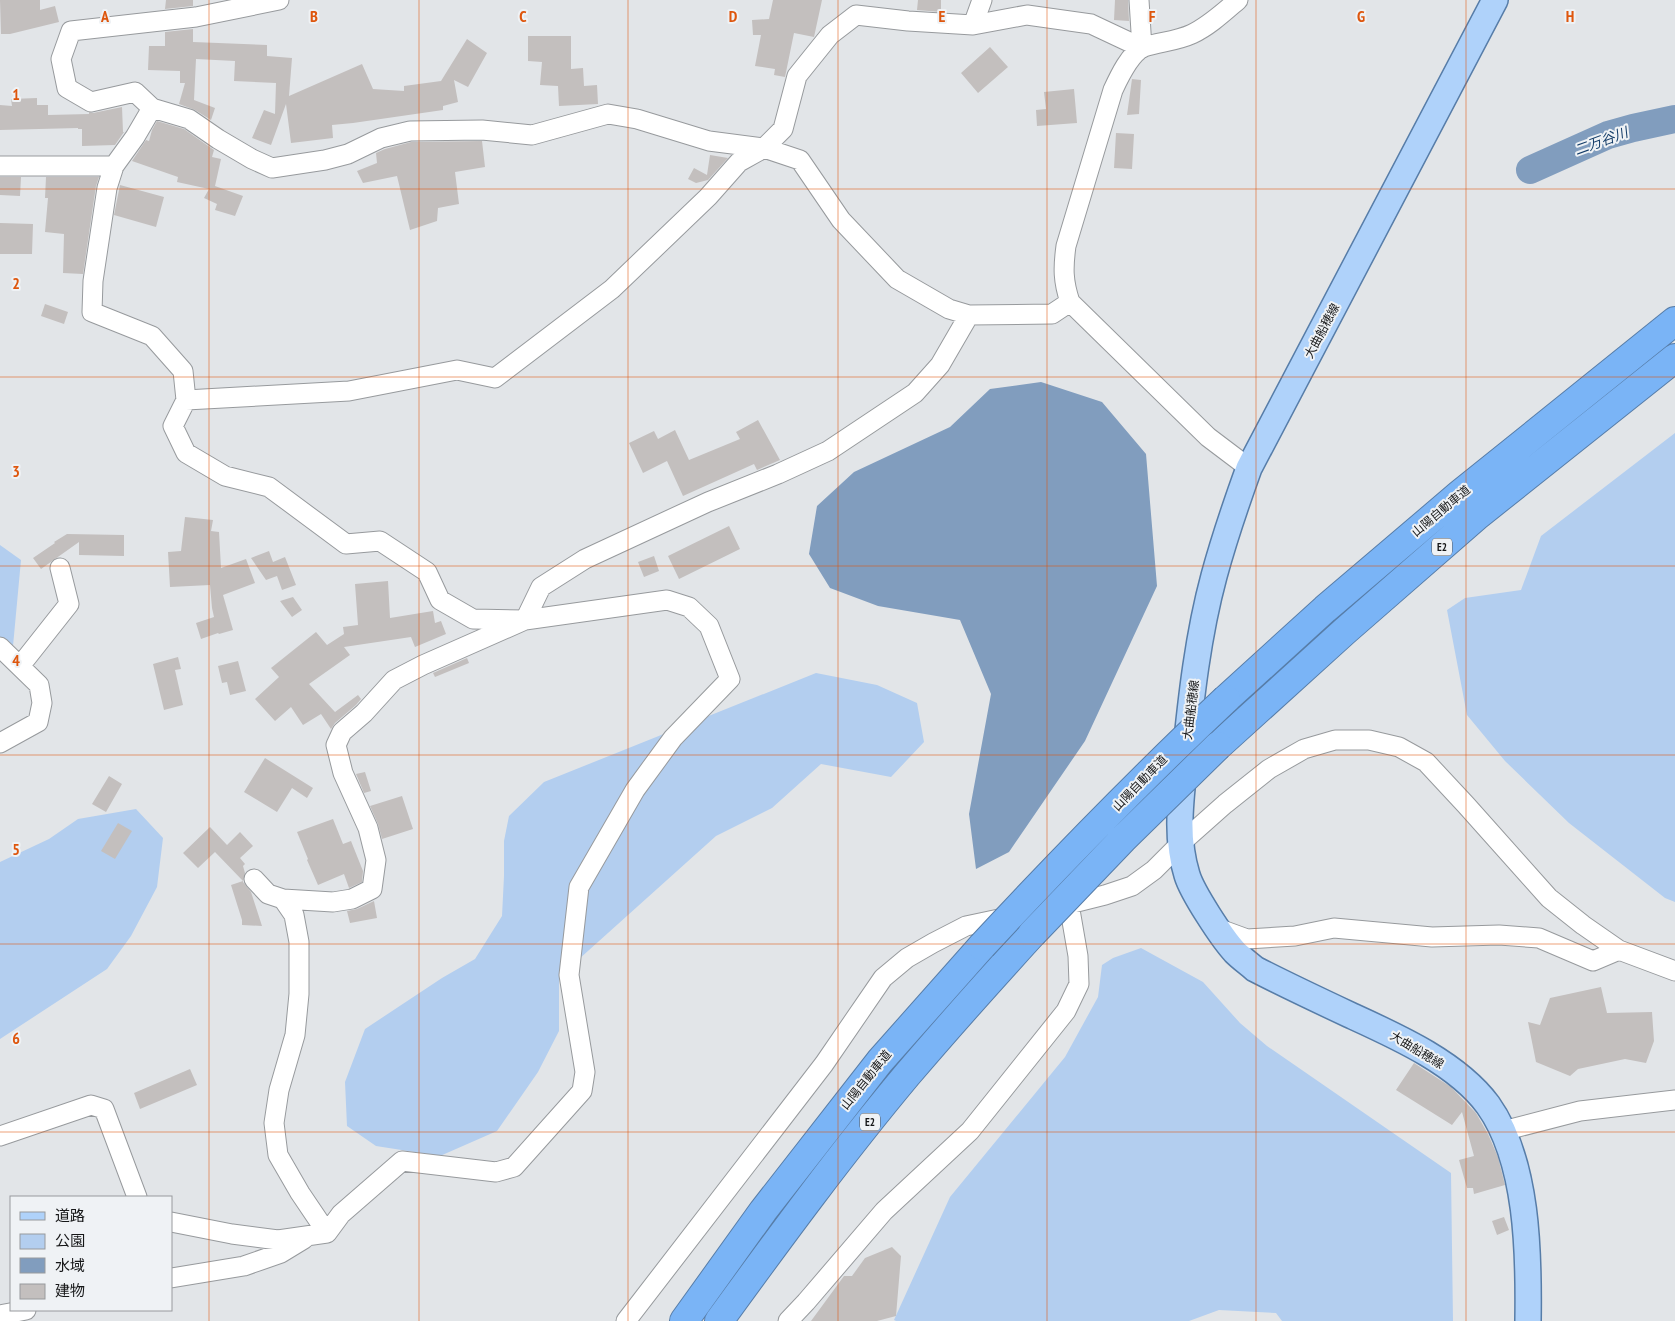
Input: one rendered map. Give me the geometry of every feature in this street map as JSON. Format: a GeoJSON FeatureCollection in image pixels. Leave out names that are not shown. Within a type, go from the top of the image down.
{"type":"FeatureCollection","features":[{"type":"Feature","properties":{"kind":"highway","name":"山陽自動車道"},"geometry":{"type":"LineString","coordinates":[[684,1321],[763,1211],[880,1061],[1030,893],[1170,752],[1325,609],[1460,494],[1675,321]]}},
{"type":"Feature","properties":{"kind":"highway","name":"E2"},"geometry":{"type":"LineString","coordinates":[[719,1321],[792,1221],[907,1075],[982,988],[1123,839],[1218,746],[1345,631],[1478,515],[1675,358]]}},
{"type":"Feature","properties":{"kind":"main road","name":"大曲船穂線"},"geometry":{"type":"LineString","coordinates":[[1495,0],[1249,468],[1231,519],[1214,577],[1201,641],[1190,709],[1180,808],[1180,844],[1187,877],[1217,928],[1234,951],[1255,969],[1403,1039],[1467,1082],[1488,1105],[1503,1131],[1514,1163],[1522,1197],[1527,1243],[1528,1321]]}},
{"type":"Feature","properties":{"kind":"street"},"geometry":{"type":"LineString","coordinates":[[279,0],[196,17],[71,30],[61,59],[67,88],[91,102],[135,92],[152,108],[189,119],[218,139],[252,159],[272,168],[325,160],[348,154],[381,138],[410,132],[482,130],[532,135],[608,114],[637,119],[709,141],[764,148],[800,160],[841,220],[897,279],[949,308],[969,315],[1052,314],[1070,302]]}},
{"type":"Feature","properties":{"kind":"street"},"geometry":{"type":"LineString","coordinates":[[973,25],[982,0]]}},
{"type":"Feature","properties":{"kind":"street"},"geometry":{"type":"LineString","coordinates":[[1139,0],[1142,48]]}},
{"type":"Feature","properties":{"kind":"street"},"geometry":{"type":"LineString","coordinates":[[1238,0],[1211,22],[1192,34],[1169,42],[1142,48],[1124,67],[1113,90],[1066,246],[1063,266],[1064,285],[1070,302],[1208,437],[1249,468]]}},
{"type":"Feature","properties":{"kind":"street"},"geometry":{"type":"LineString","coordinates":[[186,400],[349,391],[457,370],[495,378],[612,289],[708,197],[739,162],[764,148],[783,129],[797,76],[830,35],[856,15],[908,21],[973,25],[1027,14],[1091,24],[1142,48]]}},
{"type":"Feature","properties":{"kind":"street"},"geometry":{"type":"LineString","coordinates":[[152,108],[135,137],[114,166],[107,188],[93,281],[92,312],[152,336],[183,371],[186,400],[173,426],[186,453],[225,476],[269,487],[346,544],[380,541],[427,572],[440,600],[473,618],[526,620],[667,600],[689,606],[709,626],[730,679],[673,738],[635,790],[579,887],[569,975],[584,1072],[582,1091],[514,1167],[496,1172],[402,1161],[319,1234],[281,1253],[244,1266],[172,1278]]}},
{"type":"Feature","properties":{"kind":"street"},"geometry":{"type":"LineString","coordinates":[[0,166],[114,166]]}},
{"type":"Feature","properties":{"kind":"street"},"geometry":{"type":"LineString","coordinates":[[254,879],[268,894],[283,899],[333,902],[352,900],[372,889],[376,860],[368,828],[343,773],[336,745],[342,732],[364,713],[394,680],[423,665],[526,620],[541,587],[586,559],[708,502],[778,474],[828,451],[914,393],[940,365],[969,315]]}},
{"type":"Feature","properties":{"kind":"street"},"geometry":{"type":"LineString","coordinates":[[20,666],[69,604],[60,568]]}},
{"type":"Feature","properties":{"kind":"street"},"geometry":{"type":"LineString","coordinates":[[0,647],[38,686],[42,703],[38,722],[0,743]]}},
{"type":"Feature","properties":{"kind":"street"},"geometry":{"type":"LineString","coordinates":[[626,1321],[824,1064],[883,978],[907,958],[966,926],[1069,904],[1132,886],[1154,870],[1225,804],[1269,769],[1304,749],[1335,740],[1369,740],[1399,747],[1426,762],[1549,898],[1619,950],[1675,971]]}},
{"type":"Feature","properties":{"kind":"street"},"geometry":{"type":"LineString","coordinates":[[283,899],[294,916],[299,942],[299,994],[295,1035],[279,1090],[274,1123],[278,1155],[300,1193],[319,1234]]}},
{"type":"Feature","properties":{"kind":"street"},"geometry":{"type":"LineString","coordinates":[[788,1321],[884,1211],[970,1131],[1066,1011],[1079,984],[1078,956],[1069,904]]}},
{"type":"Feature","properties":{"kind":"street"},"geometry":{"type":"LineString","coordinates":[[1217,928],[1247,939],[1296,936],[1334,928],[1432,937],[1499,935],[1539,938],[1593,961],[1619,950]]}},
{"type":"Feature","properties":{"kind":"street"},"geometry":{"type":"LineString","coordinates":[[1503,1131],[1580,1111],[1675,1100]]}},
{"type":"Feature","properties":{"kind":"street"},"geometry":{"type":"LineString","coordinates":[[0,1136],[91,1105],[104,1109],[137,1196]]}},
{"type":"Feature","properties":{"kind":"street"},"geometry":{"type":"LineString","coordinates":[[172,1222],[232,1234],[278,1240],[319,1234]]}},
{"type":"Feature","properties":{"kind":"street"},"geometry":{"type":"LineString","coordinates":[[0,1315],[21,1311]]}},
{"type":"Feature","properties":{"kind":"green space"},"geometry":{"type":"Polygon","coordinates":[[[1675,433],[1675,902],[1665,898],[1569,823],[1505,761],[1467,715],[1447,610],[1465,598],[1521,590],[1541,536],[1675,433]]]}},
{"type":"Feature","properties":{"kind":"green space"},"geometry":{"type":"Polygon","coordinates":[[[0,545],[21,560],[13,646],[0,659],[0,545]]]}},
{"type":"Feature","properties":{"kind":"green space"},"geometry":{"type":"Polygon","coordinates":[[[816,673],[877,685],[917,703],[924,742],[891,777],[821,764],[772,808],[716,836],[559,977],[559,1031],[538,1072],[497,1131],[440,1156],[376,1146],[347,1126],[345,1082],[365,1029],[442,978],[475,959],[502,916],[504,841],[509,816],[544,782],[816,673]]]}},
{"type":"Feature","properties":{"kind":"green space"},"geometry":{"type":"Polygon","coordinates":[[[136,809],[163,838],[157,887],[131,936],[107,969],[0,1039],[0,862],[49,839],[78,819],[136,809]]]}},
{"type":"Feature","properties":{"kind":"green space"},"geometry":{"type":"Polygon","coordinates":[[[1141,948],[1203,982],[1240,1023],[1267,1046],[1451,1173],[1453,1321],[1282,1321],[1276,1313],[1219,1310],[1189,1321],[894,1320],[950,1197],[1065,1057],[1098,997],[1102,965],[1113,958],[1141,948]]]}},
{"type":"Feature","properties":{"kind":"water"},"geometry":{"type":"Polygon","coordinates":[[[1041,382],[1102,402],[1146,454],[1157,586],[1085,741],[1009,852],[976,869],[969,814],[991,694],[960,620],[878,606],[830,588],[809,554],[817,506],[854,472],[950,427],[990,389],[1041,382]]]}},
{"type":"Feature","properties":{"kind":"building"},"geometry":{"type":"Polygon","coordinates":[[[0,0],[40,0],[40,10],[55,6],[59,22],[10,34],[1,34],[0,0]]]}},
{"type":"Feature","properties":{"kind":"building"},"geometry":{"type":"Polygon","coordinates":[[[166,0],[193,0],[193,6],[165,9],[166,0]]]}},
{"type":"Feature","properties":{"kind":"building"},"geometry":{"type":"Polygon","coordinates":[[[773,0],[822,0],[814,37],[794,33],[785,77],[774,75],[775,69],[755,66],[761,35],[753,35],[752,20],[769,19],[773,0]]]}},
{"type":"Feature","properties":{"kind":"building"},"geometry":{"type":"Polygon","coordinates":[[[918,0],[941,0],[941,12],[917,10],[918,0]]]}},
{"type":"Feature","properties":{"kind":"building"},"geometry":{"type":"Polygon","coordinates":[[[1115,0],[1128,0],[1129,21],[1114,20],[1115,0]]]}},
{"type":"Feature","properties":{"kind":"building"},"geometry":{"type":"Polygon","coordinates":[[[193,29],[193,42],[267,45],[267,56],[292,58],[289,96],[362,64],[373,89],[404,91],[404,86],[441,81],[467,39],[487,53],[468,87],[454,80],[458,102],[443,106],[443,110],[332,125],[333,138],[291,143],[286,104],[271,145],[252,138],[264,110],[275,114],[276,83],[234,81],[235,61],[196,59],[194,100],[215,108],[211,120],[195,110],[179,104],[185,83],[180,83],[180,71],[148,70],[149,46],[165,46],[165,32],[193,29]]]}},
{"type":"Feature","properties":{"kind":"building"},"geometry":{"type":"Polygon","coordinates":[[[528,36],[571,36],[571,69],[583,68],[584,86],[597,85],[598,104],[559,106],[558,86],[540,85],[542,62],[528,61],[528,36]]]}},
{"type":"Feature","properties":{"kind":"building"},"geometry":{"type":"Polygon","coordinates":[[[990,47],[1008,67],[978,93],[961,73],[990,47]]]}},
{"type":"Feature","properties":{"kind":"building"},"geometry":{"type":"Polygon","coordinates":[[[1132,79],[1141,80],[1139,114],[1127,115],[1132,79]]]}},
{"type":"Feature","properties":{"kind":"building"},"geometry":{"type":"Polygon","coordinates":[[[1074,89],[1077,123],[1037,126],[1036,110],[1046,109],[1044,92],[1074,89]]]}},
{"type":"Feature","properties":{"kind":"building"},"geometry":{"type":"Polygon","coordinates":[[[37,98],[37,105],[48,105],[48,115],[89,114],[89,112],[93,113],[122,107],[124,132],[115,145],[82,146],[82,129],[78,128],[0,130],[0,105],[12,106],[11,99],[37,98]]]}},
{"type":"Feature","properties":{"kind":"building"},"geometry":{"type":"Polygon","coordinates":[[[157,121],[184,129],[214,150],[212,157],[221,159],[215,186],[243,196],[235,216],[215,210],[217,204],[204,198],[209,189],[177,182],[178,177],[132,161],[146,140],[149,141],[157,121]]]}},
{"type":"Feature","properties":{"kind":"building"},"geometry":{"type":"Polygon","coordinates":[[[1116,133],[1134,134],[1132,169],[1114,168],[1116,133]]]}},
{"type":"Feature","properties":{"kind":"building"},"geometry":{"type":"Polygon","coordinates":[[[482,141],[485,167],[455,172],[459,204],[438,208],[437,221],[410,230],[397,176],[363,183],[357,171],[377,163],[376,153],[411,142],[482,141]]]}},
{"type":"Feature","properties":{"kind":"building"},"geometry":{"type":"Polygon","coordinates":[[[710,155],[728,158],[708,180],[696,183],[688,179],[694,168],[707,175],[710,155]]]}},
{"type":"Feature","properties":{"kind":"building"},"geometry":{"type":"Polygon","coordinates":[[[0,177],[21,177],[20,196],[0,195],[0,177]]]}},
{"type":"Feature","properties":{"kind":"building"},"geometry":{"type":"Polygon","coordinates":[[[46,177],[99,177],[83,274],[63,273],[64,234],[45,232],[48,198],[45,198],[46,177]]]}},
{"type":"Feature","properties":{"kind":"building"},"geometry":{"type":"Polygon","coordinates":[[[120,185],[164,197],[156,227],[114,215],[120,185]]]}},
{"type":"Feature","properties":{"kind":"building"},"geometry":{"type":"Polygon","coordinates":[[[0,223],[33,224],[32,254],[0,254],[0,223]]]}},
{"type":"Feature","properties":{"kind":"building"},"geometry":{"type":"Polygon","coordinates":[[[45,304],[68,312],[64,324],[41,316],[45,304]]]}},
{"type":"Feature","properties":{"kind":"building"},"geometry":{"type":"Polygon","coordinates":[[[758,420],[780,460],[757,470],[754,464],[683,496],[667,461],[643,473],[629,443],[654,431],[658,439],[675,430],[689,460],[740,439],[736,432],[758,420]]]}},
{"type":"Feature","properties":{"kind":"building"},"geometry":{"type":"Polygon","coordinates":[[[185,517],[213,520],[211,531],[219,532],[221,568],[246,559],[255,583],[223,595],[233,630],[201,639],[196,623],[214,617],[210,585],[170,587],[168,552],[181,551],[185,517]]]}},
{"type":"Feature","properties":{"kind":"building"},"geometry":{"type":"Polygon","coordinates":[[[729,526],[740,549],[679,579],[668,556],[729,526]]]}},
{"type":"Feature","properties":{"kind":"building"},"geometry":{"type":"Polygon","coordinates":[[[67,534],[124,535],[124,556],[79,555],[79,542],[41,569],[33,558],[67,534]]]}},
{"type":"Feature","properties":{"kind":"building"},"geometry":{"type":"Polygon","coordinates":[[[269,551],[273,562],[285,557],[296,585],[282,590],[277,576],[266,580],[251,558],[269,551]]]}},
{"type":"Feature","properties":{"kind":"building"},"geometry":{"type":"Polygon","coordinates":[[[654,556],[659,571],[644,577],[638,562],[654,556]]]}},
{"type":"Feature","properties":{"kind":"building"},"geometry":{"type":"Polygon","coordinates":[[[388,581],[390,618],[433,611],[435,623],[441,621],[446,634],[415,647],[411,637],[344,647],[350,655],[309,684],[335,712],[358,695],[361,699],[356,705],[335,723],[331,729],[321,714],[303,725],[291,707],[275,721],[255,699],[279,677],[271,668],[316,632],[327,645],[344,634],[343,627],[358,625],[355,584],[388,581]]]}},
{"type":"Feature","properties":{"kind":"building"},"geometry":{"type":"Polygon","coordinates":[[[293,597],[302,610],[292,617],[280,601],[293,597]]]}},
{"type":"Feature","properties":{"kind":"building"},"geometry":{"type":"Polygon","coordinates":[[[178,657],[181,669],[175,670],[183,705],[164,710],[153,664],[178,657]]]}},
{"type":"Feature","properties":{"kind":"building"},"geometry":{"type":"Polygon","coordinates":[[[467,658],[469,663],[435,677],[433,673],[467,658]]]}},
{"type":"Feature","properties":{"kind":"building"},"geometry":{"type":"Polygon","coordinates":[[[238,661],[246,691],[230,695],[227,682],[222,683],[218,666],[238,661]]]}},
{"type":"Feature","properties":{"kind":"building"},"geometry":{"type":"Polygon","coordinates":[[[265,758],[313,788],[307,798],[292,788],[277,812],[244,792],[265,758]]]}},
{"type":"Feature","properties":{"kind":"building"},"geometry":{"type":"Polygon","coordinates":[[[365,772],[371,791],[364,793],[356,774],[365,772]]]}},
{"type":"Feature","properties":{"kind":"building"},"geometry":{"type":"Polygon","coordinates":[[[109,776],[122,784],[106,812],[92,804],[109,776]]]}},
{"type":"Feature","properties":{"kind":"building"},"geometry":{"type":"Polygon","coordinates":[[[402,796],[413,829],[382,839],[370,806],[402,796]]]}},
{"type":"Feature","properties":{"kind":"building"},"geometry":{"type":"Polygon","coordinates":[[[333,819],[343,844],[351,841],[363,871],[362,882],[349,888],[344,874],[318,885],[297,832],[333,819]]]}},
{"type":"Feature","properties":{"kind":"building"},"geometry":{"type":"Polygon","coordinates":[[[118,823],[132,831],[115,859],[101,851],[118,823]]]}},
{"type":"Feature","properties":{"kind":"building"},"geometry":{"type":"Polygon","coordinates":[[[210,827],[227,845],[240,832],[253,846],[240,858],[245,864],[243,866],[245,873],[243,882],[251,892],[262,926],[242,925],[231,885],[243,881],[215,852],[198,868],[183,853],[210,827]]]}},
{"type":"Feature","properties":{"kind":"building"},"geometry":{"type":"Polygon","coordinates":[[[374,901],[377,918],[350,923],[347,911],[357,909],[374,901]]]}},
{"type":"Feature","properties":{"kind":"building"},"geometry":{"type":"Polygon","coordinates":[[[1601,987],[1607,1013],[1652,1012],[1654,1041],[1646,1063],[1625,1059],[1578,1069],[1570,1076],[1536,1062],[1528,1022],[1540,1025],[1550,998],[1601,987]]]}},
{"type":"Feature","properties":{"kind":"building"},"geometry":{"type":"Polygon","coordinates":[[[1414,1063],[1451,1087],[1476,1113],[1498,1157],[1505,1185],[1474,1194],[1473,1188],[1467,1188],[1459,1160],[1474,1156],[1462,1112],[1452,1125],[1396,1090],[1414,1063]]]}},
{"type":"Feature","properties":{"kind":"building"},"geometry":{"type":"Polygon","coordinates":[[[190,1069],[197,1085],[140,1109],[134,1093],[190,1069]]]}},
{"type":"Feature","properties":{"kind":"building"},"geometry":{"type":"Polygon","coordinates":[[[1504,1217],[1509,1230],[1497,1235],[1492,1221],[1504,1217]]]}},
{"type":"Feature","properties":{"kind":"building"},"geometry":{"type":"Polygon","coordinates":[[[892,1247],[901,1256],[896,1316],[877,1321],[811,1321],[844,1276],[852,1276],[865,1258],[892,1247]]]}},
{"type":"Feature","properties":{"kind":"waterway","name":"二万谷川"},"geometry":{"type":"LineString","coordinates":[[1530,170],[1608,135],[1675,119]]}}]}
